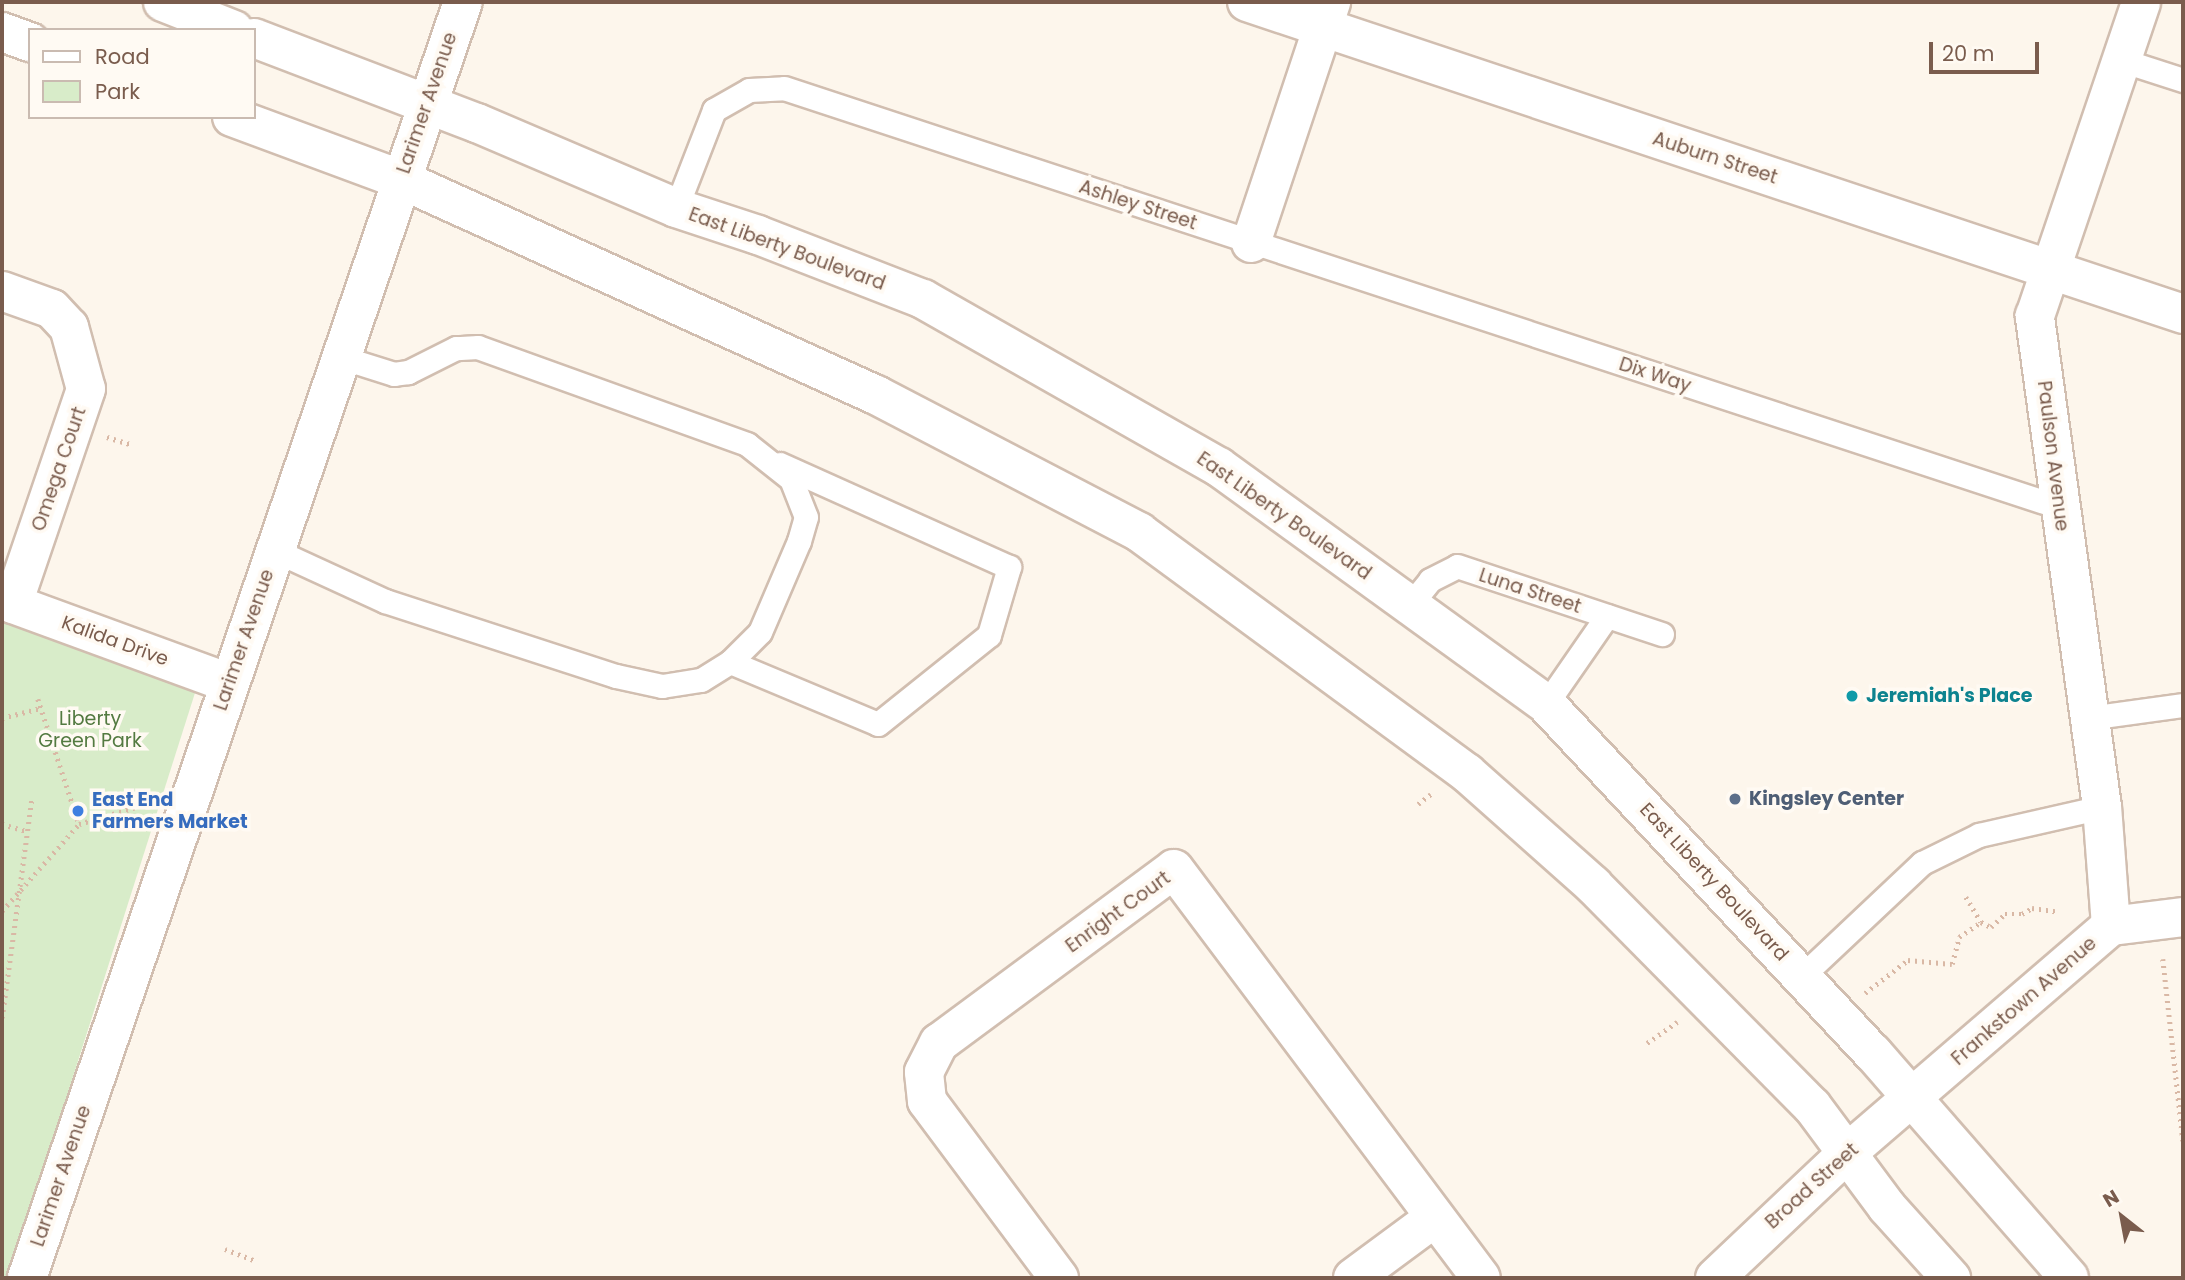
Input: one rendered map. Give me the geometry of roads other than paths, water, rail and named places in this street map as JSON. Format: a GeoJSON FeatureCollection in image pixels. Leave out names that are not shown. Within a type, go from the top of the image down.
{"type":"FeatureCollection","features":[{"type":"Feature","properties":{"kind":"street"},"geometry":{"type":"LineString","coordinates":[[163,2],[229,28]]}},
{"type":"Feature","properties":{"kind":"street","name":"Larimer Avenue"},"geometry":{"type":"LineString","coordinates":[[27,1278],[400,179],[463,2]]}},
{"type":"Feature","properties":{"kind":"street","name":"Auburn Street"},"geometry":{"type":"LineString","coordinates":[[1247,2],[1327,14],[2050,270],[2183,314]]}},
{"type":"Feature","properties":{"kind":"street","name":"Paulson Avenue"},"geometry":{"type":"LineString","coordinates":[[2110,926],[2102,807],[2035,316],[2141,2]]}},
{"type":"Feature","properties":{"kind":"street"},"geometry":{"type":"LineString","coordinates":[[1251,243],[1327,14]]}},
{"type":"Feature","properties":{"kind":"street"},"geometry":{"type":"LineString","coordinates":[[2,32],[28,42]]}},
{"type":"Feature","properties":{"kind":"street","name":"East Liberty Boulevard"},"geometry":{"type":"LineString","coordinates":[[256,39],[676,208],[758,235],[923,299],[1219,467],[1546,704],[1913,1097],[2069,1278]]}},
{"type":"Feature","properties":{"kind":"street"},"geometry":{"type":"LineString","coordinates":[[237,119],[400,179],[876,395],[1139,532],[1476,782],[1707,997],[1812,1106],[1887,1207],[1951,1278]]}},
{"type":"Feature","properties":{"kind":"street","name":"Omega Court"},"geometry":{"type":"LineString","coordinates":[[2,291],[52,309],[69,327],[86,389],[7,602]]}},
{"type":"Feature","properties":{"kind":"street","name":"Kalida Drive"},"geometry":{"type":"LineString","coordinates":[[7,602],[229,683]]}},
{"type":"Feature","properties":{"kind":"street","name":"Enright Court"},"geometry":{"type":"LineString","coordinates":[[1059,1278],[927,1101],[924,1072],[939,1043],[1174,869],[1481,1278]]}},
{"type":"Feature","properties":{"kind":"street","name":"Frankstown Avenue"},"geometry":{"type":"LineString","coordinates":[[1913,1097],[2110,926],[2183,917]]}},
{"type":"Feature","properties":{"kind":"street","name":"Broad Street"},"geometry":{"type":"LineString","coordinates":[[1715,1278],[1847,1153],[1913,1097]]}},
{"type":"Feature","properties":{"kind":"street"},"geometry":{"type":"LineString","coordinates":[[1353,1278],[1434,1217]]}},
{"type":"Feature","properties":{"kind":"lane"},"geometry":{"type":"LineString","coordinates":[[2121,60],[2183,80]]}},
{"type":"Feature","properties":{"kind":"lane","name":"Ashley Street"},"geometry":{"type":"LineString","coordinates":[[676,208],[714,110],[749,90],[784,88],[1251,243]]}},
{"type":"Feature","properties":{"kind":"lane","name":"Dix Way"},"geometry":{"type":"LineString","coordinates":[[1251,243],[2059,507]]}},
{"type":"Feature","properties":{"kind":"lane"},"geometry":{"type":"LineString","coordinates":[[340,357],[394,374],[408,372],[456,348],[478,347],[747,444],[771,460],[1009,567],[989,635],[878,724],[730,662]]}},
{"type":"Feature","properties":{"kind":"lane"},"geometry":{"type":"LineString","coordinates":[[274,551],[385,601],[616,676],[662,686],[701,680],[730,662],[760,632],[806,517],[791,479],[771,460]]}},
{"type":"Feature","properties":{"kind":"lane","name":"Luna Street"},"geometry":{"type":"LineString","coordinates":[[1410,605],[1430,580],[1457,566],[1662,634]]}},
{"type":"Feature","properties":{"kind":"lane"},"geometry":{"type":"LineString","coordinates":[[1546,704],[1607,616]]}},
{"type":"Feature","properties":{"kind":"lane"},"geometry":{"type":"LineString","coordinates":[[2088,718],[2183,705]]}},
{"type":"Feature","properties":{"kind":"lane"},"geometry":{"type":"LineString","coordinates":[[1802,976],[1922,863],[1979,835],[2102,807]]}},
{"type":"Feature","properties":{"kind":"place","name":"Jeremiah's Place"},"geometry":{"type":"Point","coordinates":[1852,696]}},
{"type":"Feature","properties":{"kind":"place","name":"Kingsley Center"},"geometry":{"type":"Point","coordinates":[1735,799]}},
{"type":"Feature","properties":{"kind":"place","name":"East End Farmers Market"},"geometry":{"type":"Point","coordinates":[78,811]}},
{"type":"Feature","properties":{"kind":"park label","name":"Liberty Green Park"},"geometry":{"type":"Point","coordinates":[90,730]}}]}
